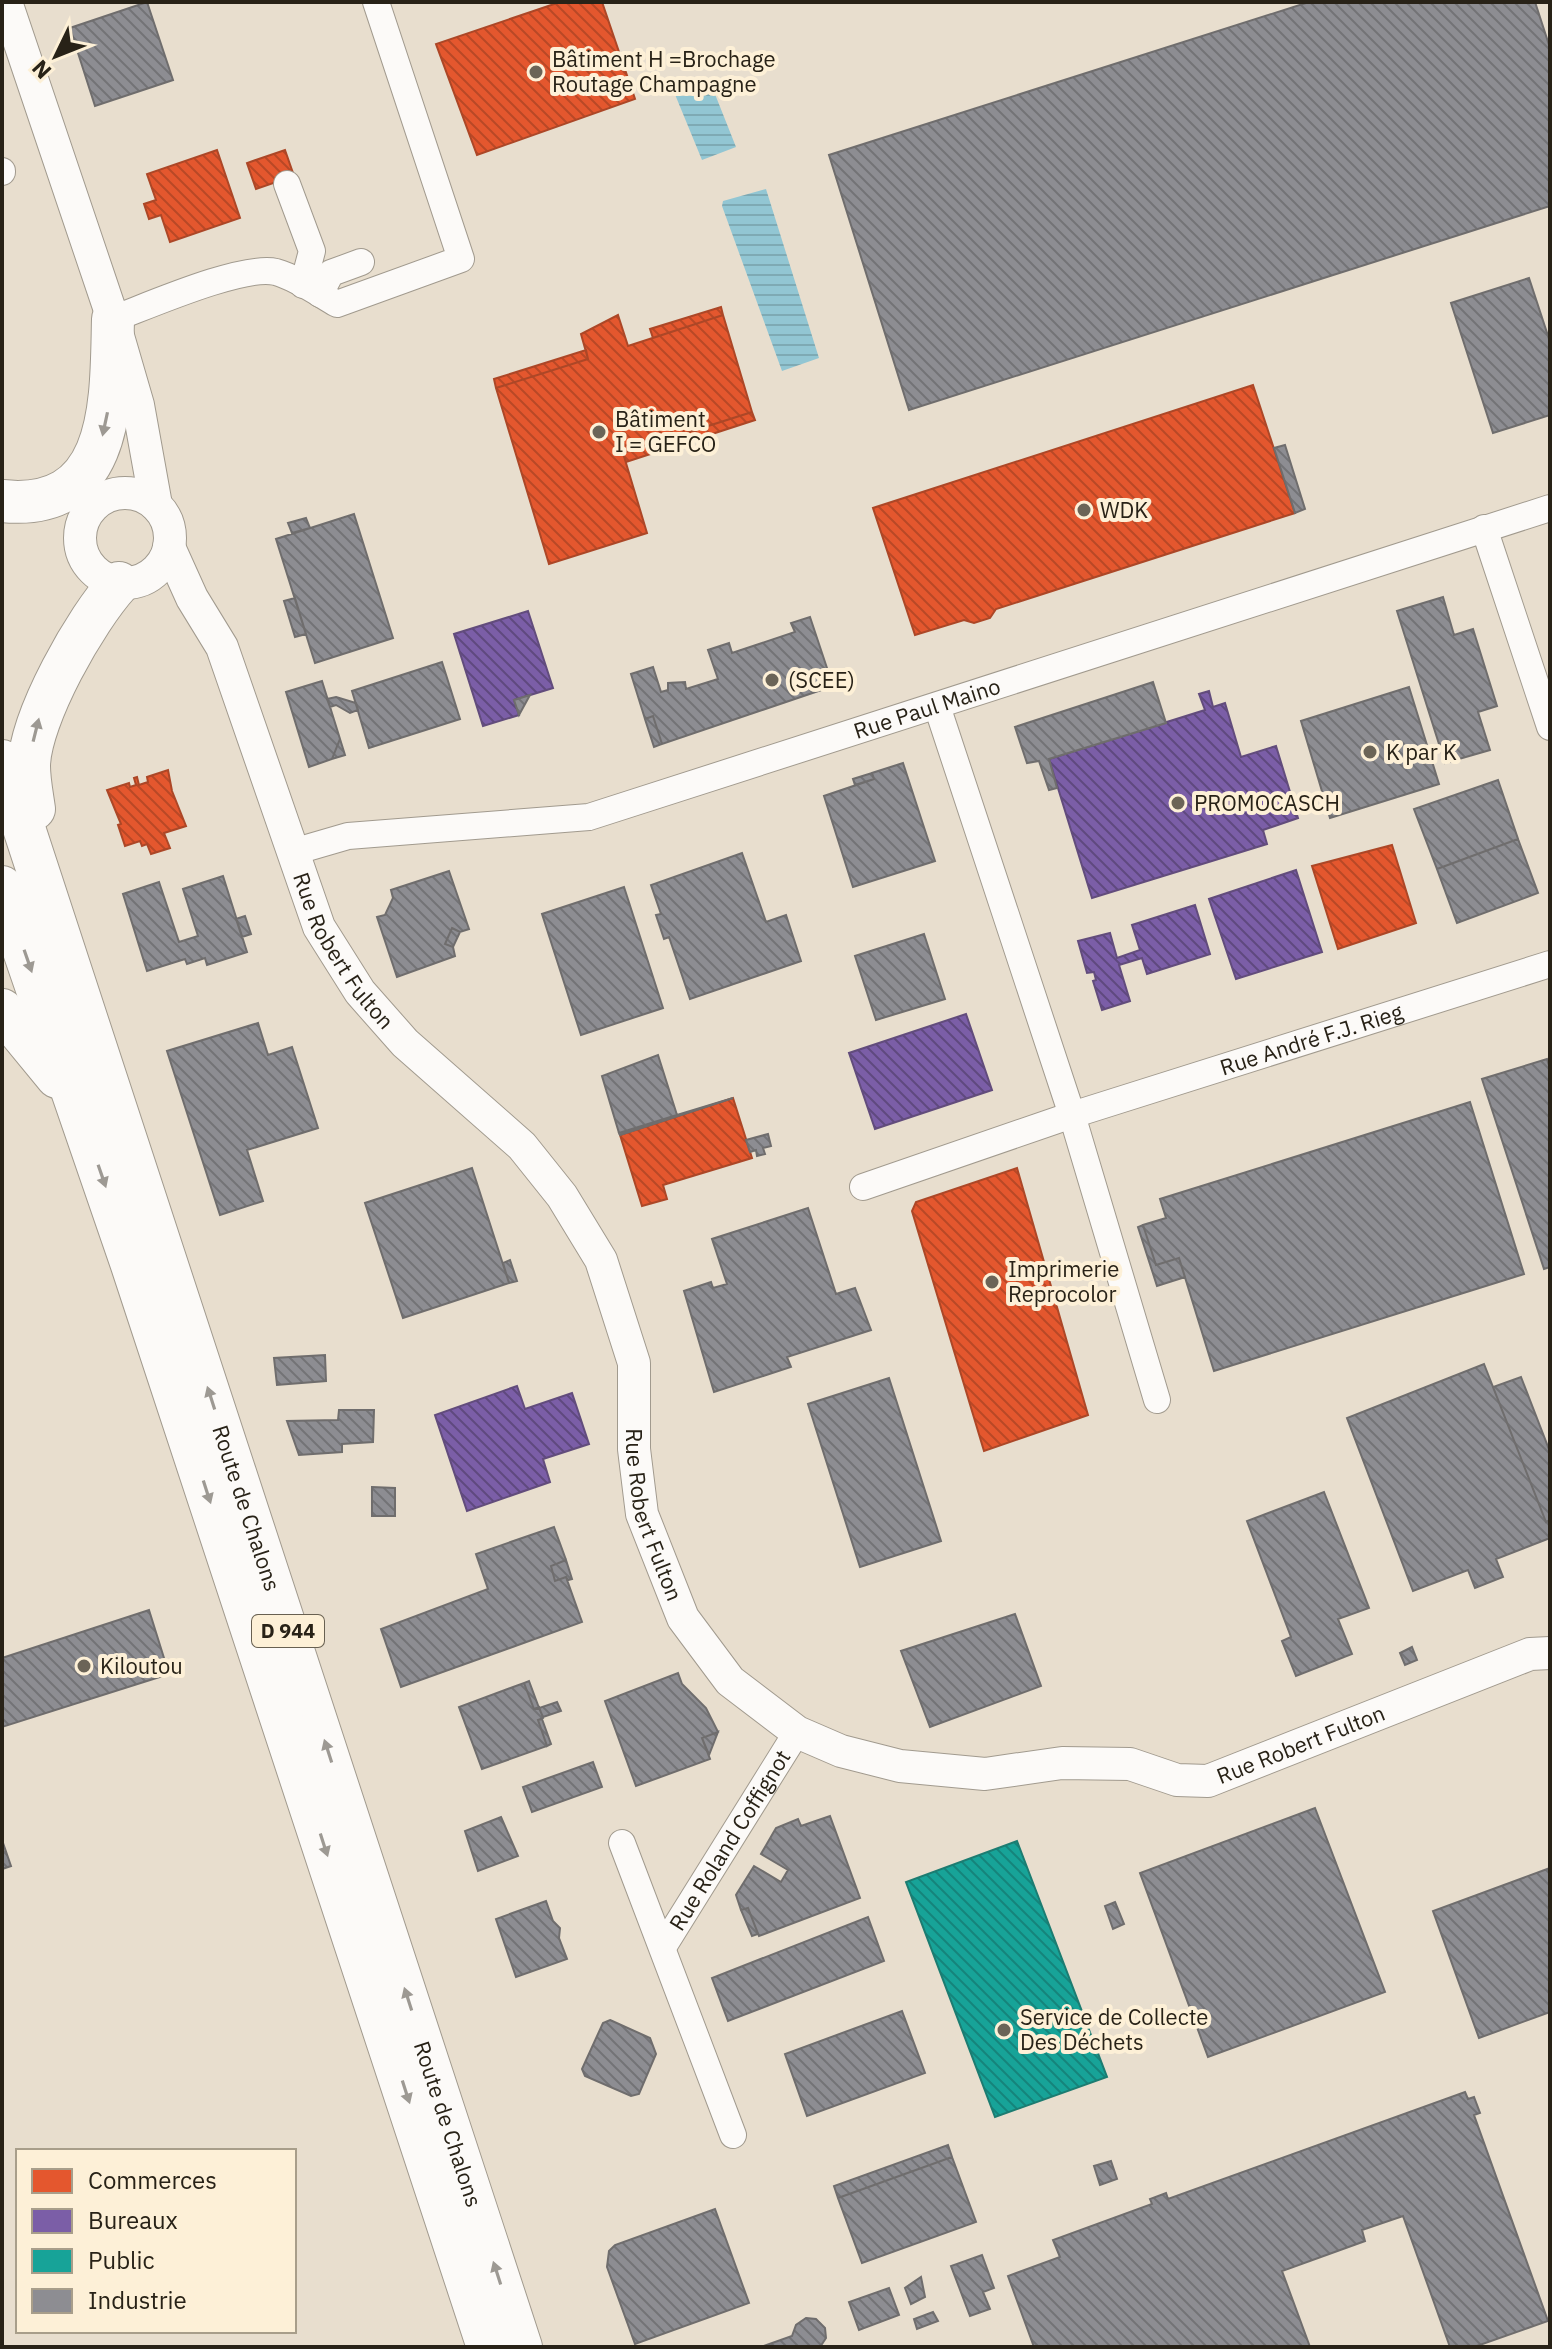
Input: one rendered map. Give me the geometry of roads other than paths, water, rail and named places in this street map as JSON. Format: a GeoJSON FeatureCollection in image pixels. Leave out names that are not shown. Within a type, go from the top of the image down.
{"type":"FeatureCollection","features":[{"type":"Feature","properties":{"kind":"main road"},"geometry":{"type":"LineString","coordinates":[[2,501],[21,503],[60,495],[88,471],[98,452],[111,395],[113,319]]}},
{"type":"Feature","properties":{"kind":"main road"},"geometry":{"type":"LineString","coordinates":[[2,517],[45,523],[95,507]]}},
{"type":"Feature","properties":{"kind":"main road"},"geometry":{"type":"LineString","coordinates":[[52,917],[29,765],[38,720],[94,613],[129,582]]}},
{"type":"Feature","properties":{"kind":"main road","name":"Route de Chalons"},"geometry":{"type":"LineString","coordinates":[[2,761],[521,2347]]}},
{"type":"Feature","properties":{"kind":"main road","name":"Route de Chalons"},"geometry":{"type":"LineString","coordinates":[[2,887],[77,1102],[488,2347]]}},
{"type":"Feature","properties":{"kind":"main road"},"geometry":{"type":"LineString","coordinates":[[2,1010],[77,1102]]}},
{"type":"Feature","properties":{"kind":"street"},"geometry":{"type":"LineString","coordinates":[[113,319],[239,275],[265,271],[304,285],[337,304],[461,259],[376,2]]}},
{"type":"Feature","properties":{"kind":"street"},"geometry":{"type":"LineString","coordinates":[[6,14],[113,319],[138,405],[156,505],[168,525],[169,547],[159,568],[129,582]]}},
{"type":"Feature","properties":{"kind":"street"},"geometry":{"type":"LineString","coordinates":[[279,186],[312,251],[304,285]]}},
{"type":"Feature","properties":{"kind":"street"},"geometry":{"type":"LineString","coordinates":[[304,285],[361,262]]}},
{"type":"Feature","properties":{"kind":"street"},"geometry":{"type":"LineString","coordinates":[[138,405],[126,467],[95,507],[80,543],[85,558],[96,573],[192,598]]}},
{"type":"Feature","properties":{"kind":"street"},"geometry":{"type":"LineString","coordinates":[[95,507],[133,493],[156,505]]}},
{"type":"Feature","properties":{"kind":"street","name":"Rue Paul Maino"},"geometry":{"type":"LineString","coordinates":[[293,852],[348,836],[589,817],[1550,508]]}},
{"type":"Feature","properties":{"kind":"street"},"geometry":{"type":"LineString","coordinates":[[1484,528],[1550,727]]}},
{"type":"Feature","properties":{"kind":"street","name":"Rue Robert Fulton"},"geometry":{"type":"LineString","coordinates":[[169,547],[192,598],[222,647],[319,927],[360,992],[405,1043],[522,1146],[562,1196],[601,1260],[634,1363],[634,1449],[642,1514],[683,1618],[730,1681],[797,1732],[841,1751],[900,1766],[985,1774],[1062,1763],[1130,1764],[1177,1780],[1208,1781],[1530,1654],[1550,1653]]}},
{"type":"Feature","properties":{"kind":"street"},"geometry":{"type":"LineString","coordinates":[[937,706],[1072,1115],[1157,1400]]}},
{"type":"Feature","properties":{"kind":"street","name":"Rue André F.J. Rieg"},"geometry":{"type":"LineString","coordinates":[[863,1187],[1072,1115],[1550,964]]}},
{"type":"Feature","properties":{"kind":"street","name":"Rue Roland Coffignot"},"geometry":{"type":"LineString","coordinates":[[663,1947],[797,1732]]}},
{"type":"Feature","properties":{"kind":"street","name":"Rue Roland Coffignot"},"geometry":{"type":"LineString","coordinates":[[622,1843],[733,2135]]}},
{"type":"Feature","properties":{"kind":"water"},"geometry":{"type":"Polygon","coordinates":[[[709,79],[736,147],[702,160],[674,92],[709,79]]]}},
{"type":"Feature","properties":{"kind":"water"},"geometry":{"type":"Polygon","coordinates":[[[766,189],[819,358],[782,371],[722,206],[723,201],[766,189]]]}},
{"type":"Feature","properties":{"kind":"place","name":"Bâtiment H =Brochage Routage Champagne"},"geometry":{"type":"Point","coordinates":[536,72]}},
{"type":"Feature","properties":{"kind":"place","name":"Bâtiment I = GEFCO"},"geometry":{"type":"Point","coordinates":[599,432]}},
{"type":"Feature","properties":{"kind":"place","name":"WDK"},"geometry":{"type":"Point","coordinates":[1084,510]}},
{"type":"Feature","properties":{"kind":"place","name":"(SCEE)"},"geometry":{"type":"Point","coordinates":[772,680]}},
{"type":"Feature","properties":{"kind":"place","name":"K par K"},"geometry":{"type":"Point","coordinates":[1370,752]}},
{"type":"Feature","properties":{"kind":"place","name":"PROMOCASCH"},"geometry":{"type":"Point","coordinates":[1178,803]}},
{"type":"Feature","properties":{"kind":"place","name":"Imprimerie Reprocolor"},"geometry":{"type":"Point","coordinates":[992,1282]}},
{"type":"Feature","properties":{"kind":"place","name":"Kiloutou"},"geometry":{"type":"Point","coordinates":[84,1666]}},
{"type":"Feature","properties":{"kind":"place","name":"Service de Collecte Des Déchets"},"geometry":{"type":"Point","coordinates":[1004,2030]}}]}
